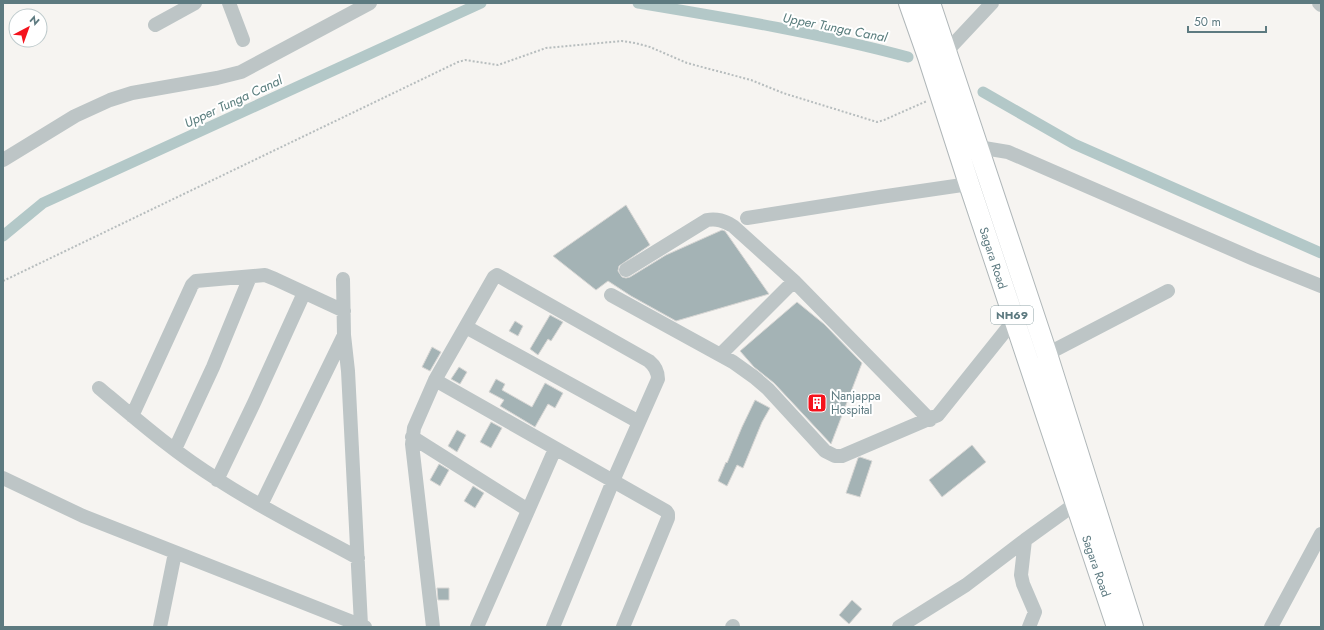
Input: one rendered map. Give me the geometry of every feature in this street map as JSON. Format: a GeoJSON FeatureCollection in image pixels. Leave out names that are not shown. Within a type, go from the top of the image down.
{"type":"FeatureCollection","features":[{"type":"Feature","properties":{"kind":"highway","name":"Sagara Road"},"geometry":{"type":"LineString","coordinates":[[909,3],[937,54],[978,147],[1047,354],[1133,627]]}},
{"type":"Feature","properties":{"kind":"highway","name":"Sagara Road"},"geometry":{"type":"LineString","coordinates":[[930,3],[941,97],[1117,627]]}},
{"type":"Feature","properties":{"kind":"street"},"geometry":{"type":"LineString","coordinates":[[155,25],[194,3]]}},
{"type":"Feature","properties":{"kind":"street"},"geometry":{"type":"LineString","coordinates":[[229,3],[242,40]]}},
{"type":"Feature","properties":{"kind":"street"},"geometry":{"type":"LineString","coordinates":[[3,160],[76,116],[97,106],[132,93],[217,78],[241,72],[370,3]]}},
{"type":"Feature","properties":{"kind":"street"},"geometry":{"type":"LineString","coordinates":[[937,54],[992,3]]}},
{"type":"Feature","properties":{"kind":"street"},"geometry":{"type":"LineString","coordinates":[[978,147],[1008,152],[1254,259],[1321,286]]}},
{"type":"Feature","properties":{"kind":"street"},"geometry":{"type":"LineString","coordinates":[[748,218],[969,184]]}},
{"type":"Feature","properties":{"kind":"street"},"geometry":{"type":"LineString","coordinates":[[626,270],[707,220],[714,218],[721,220],[733,226],[794,281],[930,420]]}},
{"type":"Feature","properties":{"kind":"street"},"geometry":{"type":"LineString","coordinates":[[132,416],[193,283],[199,280],[265,275],[344,312]]}},
{"type":"Feature","properties":{"kind":"street"},"geometry":{"type":"LineString","coordinates":[[433,627],[412,437],[414,428],[435,380],[497,275],[653,364],[658,374],[658,379],[613,481],[553,627]]}},
{"type":"Feature","properties":{"kind":"street"},"geometry":{"type":"LineString","coordinates":[[175,449],[213,367],[250,277]]}},
{"type":"Feature","properties":{"kind":"street"},"geometry":{"type":"LineString","coordinates":[[3,478],[83,516],[363,626],[348,371],[344,335],[343,279]]}},
{"type":"Feature","properties":{"kind":"street"},"geometry":{"type":"LineString","coordinates":[[721,354],[794,281]]}},
{"type":"Feature","properties":{"kind":"street"},"geometry":{"type":"LineString","coordinates":[[1047,354],[1168,290]]}},
{"type":"Feature","properties":{"kind":"street"},"geometry":{"type":"LineString","coordinates":[[217,480],[304,293]]}},
{"type":"Feature","properties":{"kind":"street"},"geometry":{"type":"LineString","coordinates":[[611,295],[721,354],[758,381],[780,402],[825,451],[835,456],[842,456],[930,420],[942,413],[1014,320]]}},
{"type":"Feature","properties":{"kind":"street"},"geometry":{"type":"LineString","coordinates":[[466,327],[639,422]]}},
{"type":"Feature","properties":{"kind":"street"},"geometry":{"type":"LineString","coordinates":[[261,505],[344,335]]}},
{"type":"Feature","properties":{"kind":"street"},"geometry":{"type":"LineString","coordinates":[[435,380],[555,449],[663,508],[668,514],[668,518],[624,627]]}},
{"type":"Feature","properties":{"kind":"street"},"geometry":{"type":"LineString","coordinates":[[99,388],[132,416],[217,480],[358,558]]}},
{"type":"Feature","properties":{"kind":"street"},"geometry":{"type":"LineString","coordinates":[[412,437],[528,510]]}},
{"type":"Feature","properties":{"kind":"street"},"geometry":{"type":"LineString","coordinates":[[477,627],[555,449]]}},
{"type":"Feature","properties":{"kind":"street"},"geometry":{"type":"LineString","coordinates":[[899,627],[966,585],[1075,504]]}},
{"type":"Feature","properties":{"kind":"street"},"geometry":{"type":"LineString","coordinates":[[1271,627],[1321,534]]}},
{"type":"Feature","properties":{"kind":"street"},"geometry":{"type":"LineString","coordinates":[[1025,540],[1021,575],[1022,584],[1035,612],[1029,627]]}},
{"type":"Feature","properties":{"kind":"street"},"geometry":{"type":"LineString","coordinates":[[162,626],[175,552]]}},
{"type":"Feature","properties":{"kind":"path"},"geometry":{"type":"LineString","coordinates":[[3,281],[458,62],[465,60],[498,65],[546,48],[622,41],[650,47],[687,63],[751,80],[783,93],[877,122],[941,97]]}},
{"type":"Feature","properties":{"kind":"building"},"geometry":{"type":"Polygon","coordinates":[[[626,205],[650,245],[619,266],[618,271],[622,277],[630,277],[666,255],[722,230],[725,231],[769,294],[676,321],[631,296],[608,281],[596,290],[553,256],[626,205]]]}},
{"type":"Feature","properties":{"kind":"building","name":"Nanjappa Hospital"},"geometry":{"type":"Polygon","coordinates":[[[797,302],[824,324],[862,363],[831,444],[774,383],[754,367],[740,351],[797,302]]]}},
{"type":"Feature","properties":{"kind":"building"},"geometry":{"type":"Polygon","coordinates":[[[550,315],[563,322],[551,341],[548,339],[538,355],[530,349],[550,315]]]}},
{"type":"Feature","properties":{"kind":"building"},"geometry":{"type":"Polygon","coordinates":[[[515,321],[523,326],[518,336],[509,331],[515,321]]]}},
{"type":"Feature","properties":{"kind":"building"},"geometry":{"type":"Polygon","coordinates":[[[432,347],[441,352],[430,371],[422,367],[432,347]]]}},
{"type":"Feature","properties":{"kind":"building"},"geometry":{"type":"Polygon","coordinates":[[[459,367],[467,372],[460,384],[451,379],[459,367]]]}},
{"type":"Feature","properties":{"kind":"building"},"geometry":{"type":"Polygon","coordinates":[[[496,379],[505,384],[502,390],[532,407],[545,383],[563,393],[555,408],[548,404],[535,427],[500,406],[504,400],[489,392],[496,379]]]}},
{"type":"Feature","properties":{"kind":"building"},"geometry":{"type":"Polygon","coordinates":[[[755,400],[770,408],[762,422],[743,468],[737,465],[727,486],[718,481],[755,400]]]}},
{"type":"Feature","properties":{"kind":"building"},"geometry":{"type":"Polygon","coordinates":[[[491,422],[502,428],[491,448],[480,442],[491,422]]]}},
{"type":"Feature","properties":{"kind":"building"},"geometry":{"type":"Polygon","coordinates":[[[457,430],[466,435],[457,452],[448,446],[457,430]]]}},
{"type":"Feature","properties":{"kind":"building"},"geometry":{"type":"Polygon","coordinates":[[[972,445],[986,462],[942,497],[929,480],[972,445]]]}},
{"type":"Feature","properties":{"kind":"building"},"geometry":{"type":"Polygon","coordinates":[[[860,457],[872,461],[860,497],[846,493],[858,458],[860,457]]]}},
{"type":"Feature","properties":{"kind":"building"},"geometry":{"type":"Polygon","coordinates":[[[439,464],[449,470],[440,486],[430,480],[439,464]]]}},
{"type":"Feature","properties":{"kind":"building"},"geometry":{"type":"Polygon","coordinates":[[[473,486],[484,493],[475,508],[464,501],[473,486]]]}},
{"type":"Feature","properties":{"kind":"building"},"geometry":{"type":"Polygon","coordinates":[[[437,588],[449,588],[449,600],[438,600],[437,588]]]}},
{"type":"Feature","properties":{"kind":"building"},"geometry":{"type":"Polygon","coordinates":[[[852,600],[862,609],[849,624],[839,615],[852,600]]]}},
{"type":"Feature","properties":{"kind":"waterway","name":"Upper Tunga Canal"},"geometry":{"type":"LineString","coordinates":[[3,236],[43,203],[481,3]]}},
{"type":"Feature","properties":{"kind":"waterway","name":"Upper Tunga Canal"},"geometry":{"type":"LineString","coordinates":[[638,3],[807,33],[908,57]]}},
{"type":"Feature","properties":{"kind":"waterway"},"geometry":{"type":"LineString","coordinates":[[983,92],[1074,144],[1321,253]]}},
{"type":"Feature","properties":{"kind":"place","name":"Nanjappa Hospital"},"geometry":{"type":"Point","coordinates":[817,403]}}]}
